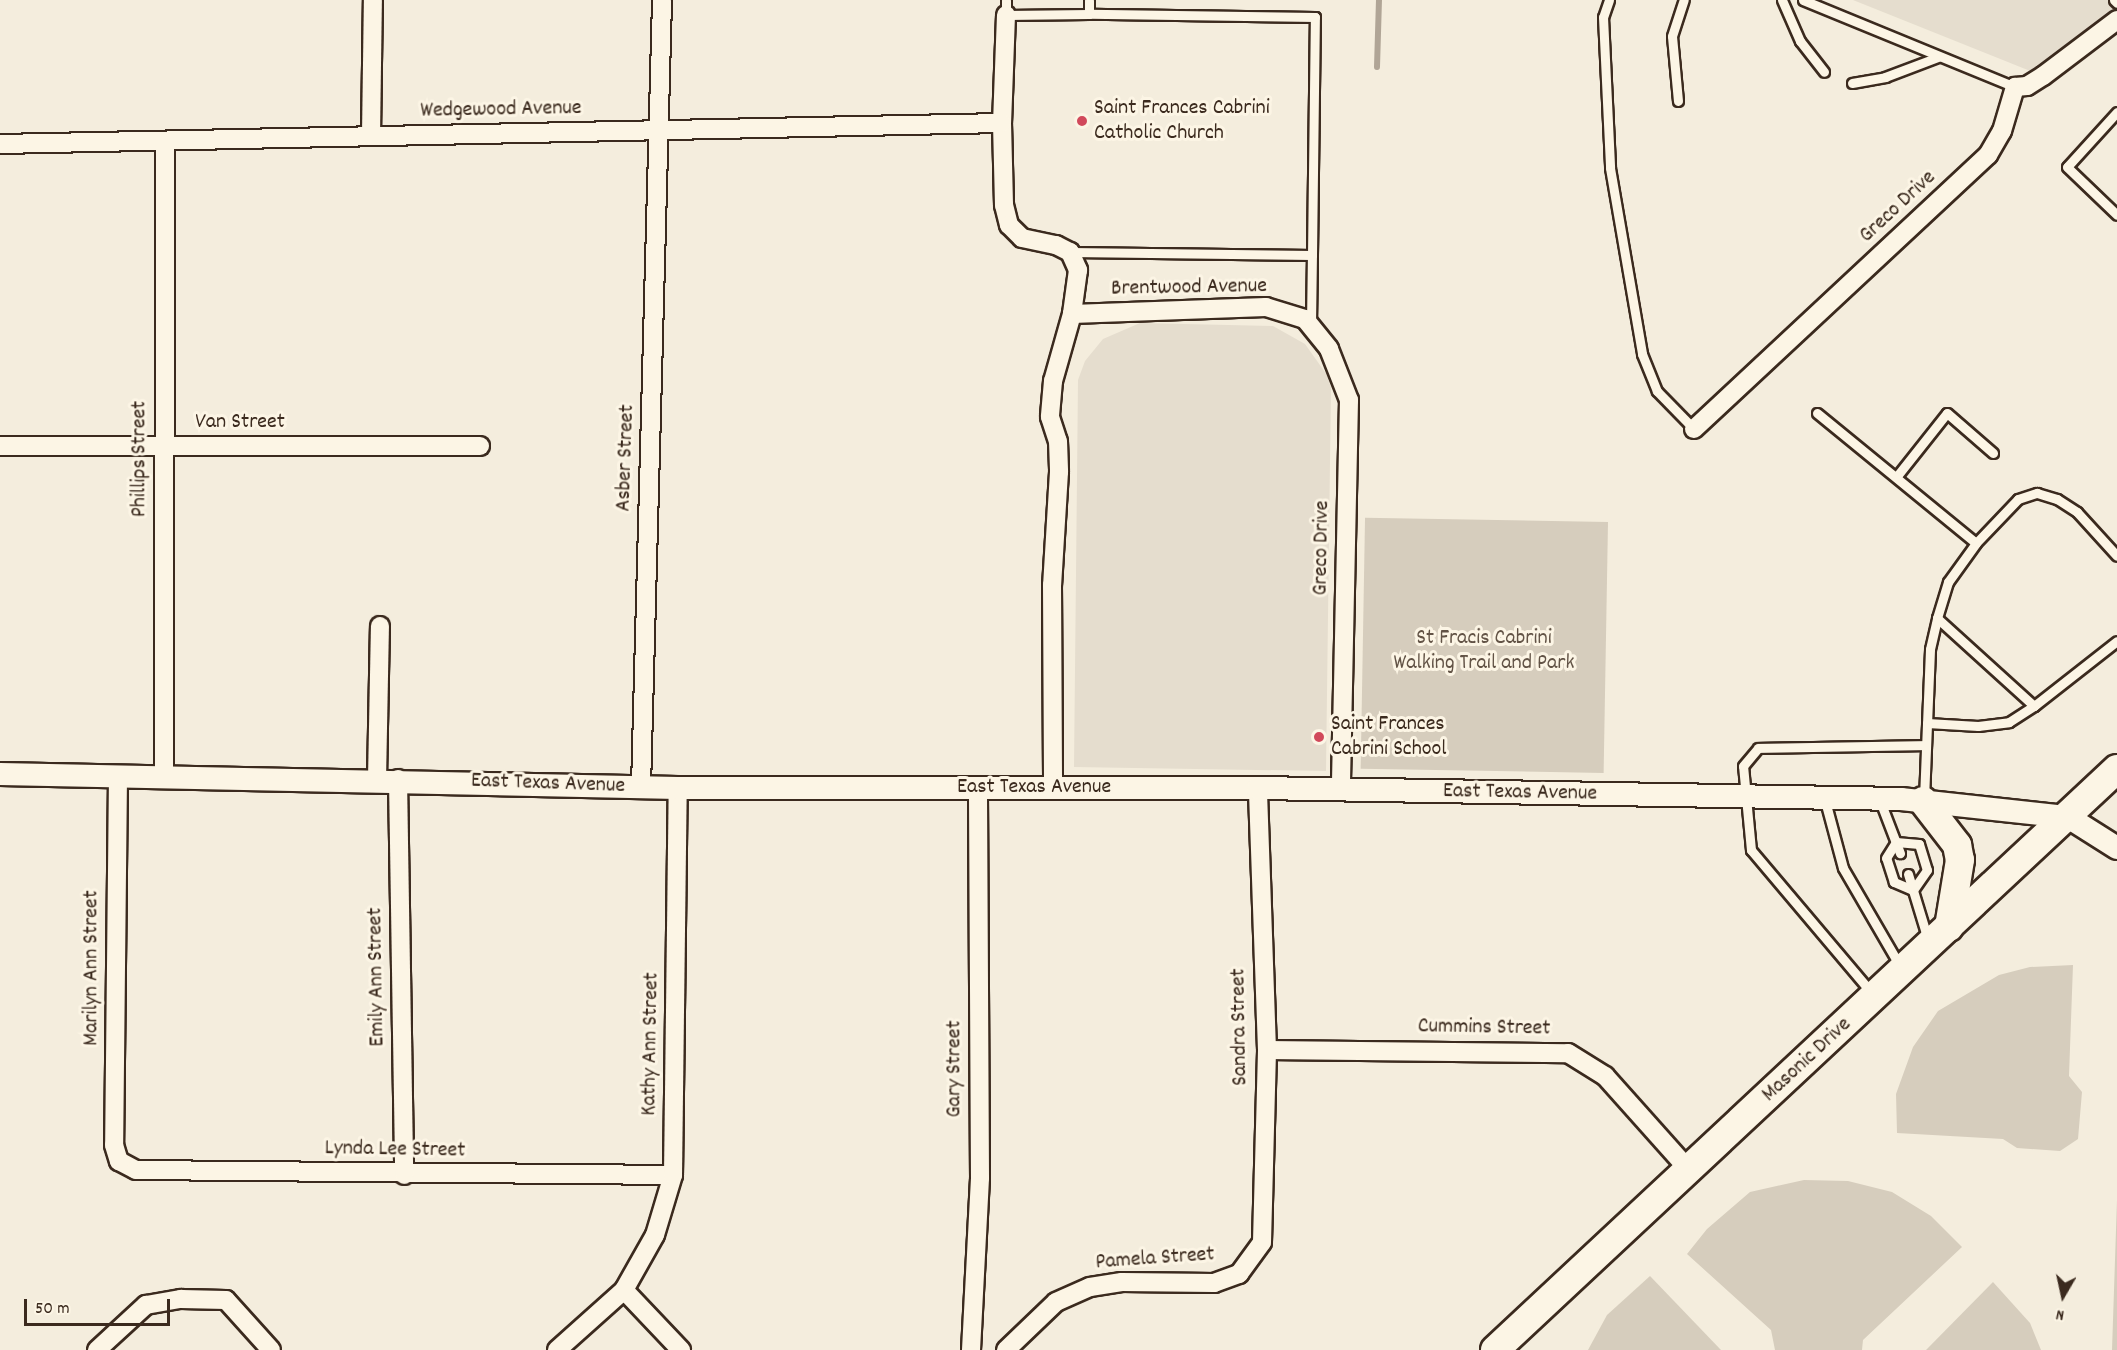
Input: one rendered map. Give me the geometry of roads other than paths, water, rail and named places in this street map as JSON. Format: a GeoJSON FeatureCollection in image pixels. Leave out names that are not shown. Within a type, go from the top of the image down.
{"type":"FeatureCollection","features":[{"type":"Feature","properties":{"kind":"main road","name":"Masonic Drive"},"geometry":{"type":"LineString","coordinates":[[1495,1350],[2117,769]]}},
{"type":"Feature","properties":{"kind":"main road"},"geometry":{"type":"LineString","coordinates":[[1923,801],[1957,845],[1960,860],[1940,936]]}},
{"type":"Feature","properties":{"kind":"street"},"geometry":{"type":"LineString","coordinates":[[371,136],[373,0]]}},
{"type":"Feature","properties":{"kind":"street","name":"Asber Street"},"geometry":{"type":"LineString","coordinates":[[641,787],[662,0]]}},
{"type":"Feature","properties":{"kind":"street"},"geometry":{"type":"LineString","coordinates":[[1006,8],[1002,123],[1004,205],[1009,225],[1022,238],[1056,244],[1070,252],[1078,270],[1072,314],[1053,381],[1050,417],[1058,441],[1059,472],[1052,585],[1053,788]]}},
{"type":"Feature","properties":{"kind":"street"},"geometry":{"type":"LineString","coordinates":[[2015,87],[2027,86],[2043,76],[2117,20]]}},
{"type":"Feature","properties":{"kind":"street","name":"Greco Drive"},"geometry":{"type":"LineString","coordinates":[[1694,429],[1988,155],[2002,131],[2015,87]]}},
{"type":"Feature","properties":{"kind":"street","name":"Wedgewood Avenue"},"geometry":{"type":"LineString","coordinates":[[0,144],[1002,123]]}},
{"type":"Feature","properties":{"kind":"street","name":"Phillips Street"},"geometry":{"type":"LineString","coordinates":[[164,777],[165,141]]}},
{"type":"Feature","properties":{"kind":"street","name":"Brentwood Avenue"},"geometry":{"type":"LineString","coordinates":[[1072,314],[1266,307],[1308,323]]}},
{"type":"Feature","properties":{"kind":"street","name":"Greco Drive"},"geometry":{"type":"LineString","coordinates":[[1308,323],[1329,349],[1349,399],[1341,790]]}},
{"type":"Feature","properties":{"kind":"street","name":"Van Street"},"geometry":{"type":"LineString","coordinates":[[0,446],[164,448],[480,446]]}},
{"type":"Feature","properties":{"kind":"street"},"geometry":{"type":"LineString","coordinates":[[380,626],[388,779]]}},
{"type":"Feature","properties":{"kind":"street","name":"East Texas Avenue"},"geometry":{"type":"LineString","coordinates":[[0,774],[388,779],[678,788],[1258,788],[1879,798],[2068,817]]}},
{"type":"Feature","properties":{"kind":"street","name":"Marilyn Ann Street"},"geometry":{"type":"LineString","coordinates":[[117,776],[114,1145],[119,1161]]}},
{"type":"Feature","properties":{"kind":"street","name":"Emily Ann Street"},"geometry":{"type":"LineString","coordinates":[[388,779],[404,1174]]}},
{"type":"Feature","properties":{"kind":"street","name":"Gary Street"},"geometry":{"type":"LineString","coordinates":[[971,1350],[980,1178],[978,787]]}},
{"type":"Feature","properties":{"kind":"street","name":"Kathy Ann Street"},"geometry":{"type":"LineString","coordinates":[[557,1350],[624,1290],[655,1235],[673,1175],[678,788]]}},
{"type":"Feature","properties":{"kind":"street","name":"Sandra Street"},"geometry":{"type":"LineString","coordinates":[[1251,1261],[1262,1242],[1267,1050],[1258,788]]}},
{"type":"Feature","properties":{"kind":"street"},"geometry":{"type":"LineString","coordinates":[[2068,817],[2117,848]]}},
{"type":"Feature","properties":{"kind":"street","name":"Cummins Street"},"geometry":{"type":"LineString","coordinates":[[1267,1050],[1568,1053],[1605,1076],[1689,1170]]}},
{"type":"Feature","properties":{"kind":"street","name":"Lynda Lee Street"},"geometry":{"type":"LineString","coordinates":[[119,1161],[136,1170],[673,1175]]}},
{"type":"Feature","properties":{"kind":"street","name":"Pamela Street"},"geometry":{"type":"LineString","coordinates":[[1006,1350],[1056,1302],[1090,1287],[1122,1282],[1214,1283],[1239,1274],[1251,1261]]}},
{"type":"Feature","properties":{"kind":"street"},"geometry":{"type":"LineString","coordinates":[[624,1290],[681,1350]]}},
{"type":"Feature","properties":{"kind":"street"},"geometry":{"type":"LineString","coordinates":[[97,1350],[146,1305],[181,1299],[226,1300],[271,1350]]}},
{"type":"Feature","properties":{"kind":"lane"},"geometry":{"type":"LineString","coordinates":[[1089,0],[1089,14]]}},
{"type":"Feature","properties":{"kind":"lane"},"geometry":{"type":"LineString","coordinates":[[1609,0],[1603,17],[1610,168],[1642,354],[1657,391],[1694,429]]}},
{"type":"Feature","properties":{"kind":"lane"},"geometry":{"type":"LineString","coordinates":[[1678,101],[1672,36],[1683,0]]}},
{"type":"Feature","properties":{"kind":"lane"},"geometry":{"type":"LineString","coordinates":[[1782,0],[1800,41],[1824,72]]}},
{"type":"Feature","properties":{"kind":"lane"},"geometry":{"type":"LineString","coordinates":[[1803,0],[2015,87]]}},
{"type":"Feature","properties":{"kind":"lane"},"geometry":{"type":"LineString","coordinates":[[1006,8],[1089,14],[1315,17],[1312,255],[1308,323]]}},
{"type":"Feature","properties":{"kind":"lane"},"geometry":{"type":"LineString","coordinates":[[1852,83],[1885,77],[1938,57]]}},
{"type":"Feature","properties":{"kind":"lane"},"geometry":{"type":"LineString","coordinates":[[2117,112],[2067,167],[2117,215]]}},
{"type":"Feature","properties":{"kind":"lane"},"geometry":{"type":"LineString","coordinates":[[1070,252],[1312,255]]}},
{"type":"Feature","properties":{"kind":"lane"},"geometry":{"type":"LineString","coordinates":[[1817,413],[1897,476],[1976,543]]}},
{"type":"Feature","properties":{"kind":"lane"},"geometry":{"type":"LineString","coordinates":[[1897,476],[1947,413],[1993,453]]}},
{"type":"Feature","properties":{"kind":"lane"},"geometry":{"type":"LineString","coordinates":[[1923,801],[1930,649],[1948,582],[1976,543],[2018,499],[2037,493],[2077,512],[2117,556]]}},
{"type":"Feature","properties":{"kind":"lane"},"geometry":{"type":"LineString","coordinates":[[1937,618],[2034,706]]}},
{"type":"Feature","properties":{"kind":"lane"},"geometry":{"type":"LineString","coordinates":[[1927,723],[2009,722],[2034,706],[2117,641]]}},
{"type":"Feature","properties":{"kind":"lane"},"geometry":{"type":"LineString","coordinates":[[1875,997],[1751,850],[1743,796],[1743,766],[1758,747],[1926,745]]}},
{"type":"Feature","properties":{"kind":"lane"},"geometry":{"type":"LineString","coordinates":[[1824,797],[1843,868],[1903,971]]}},
{"type":"Feature","properties":{"kind":"lane"},"geometry":{"type":"LineString","coordinates":[[1879,798],[1900,854]]}},
{"type":"Feature","properties":{"kind":"lane"},"geometry":{"type":"LineString","coordinates":[[1896,842],[1918,844],[1927,870],[1913,890]]}},
{"type":"Feature","properties":{"kind":"lane"},"geometry":{"type":"LineString","coordinates":[[1896,842],[1886,858],[1894,882],[1913,890]]}},
{"type":"Feature","properties":{"kind":"lane"},"geometry":{"type":"LineString","coordinates":[[1908,874],[1913,890],[1940,936]]}},
{"type":"Feature","properties":{"kind":"waterway"},"geometry":{"type":"LineString","coordinates":[[1377,67],[1379,0]]}},
{"type":"Feature","properties":{"kind":"place","name":"Saint Frances Cabrini Catholic Church"},"geometry":{"type":"Point","coordinates":[1082,121]}},
{"type":"Feature","properties":{"kind":"place","name":"Saint Frances Cabrini School"},"geometry":{"type":"Point","coordinates":[1319,737]}},
{"type":"Feature","properties":{"kind":"park label","name":"St Fracis Cabrini Walking Trail and Park"},"geometry":{"type":"Point","coordinates":[1484,650]}}]}
